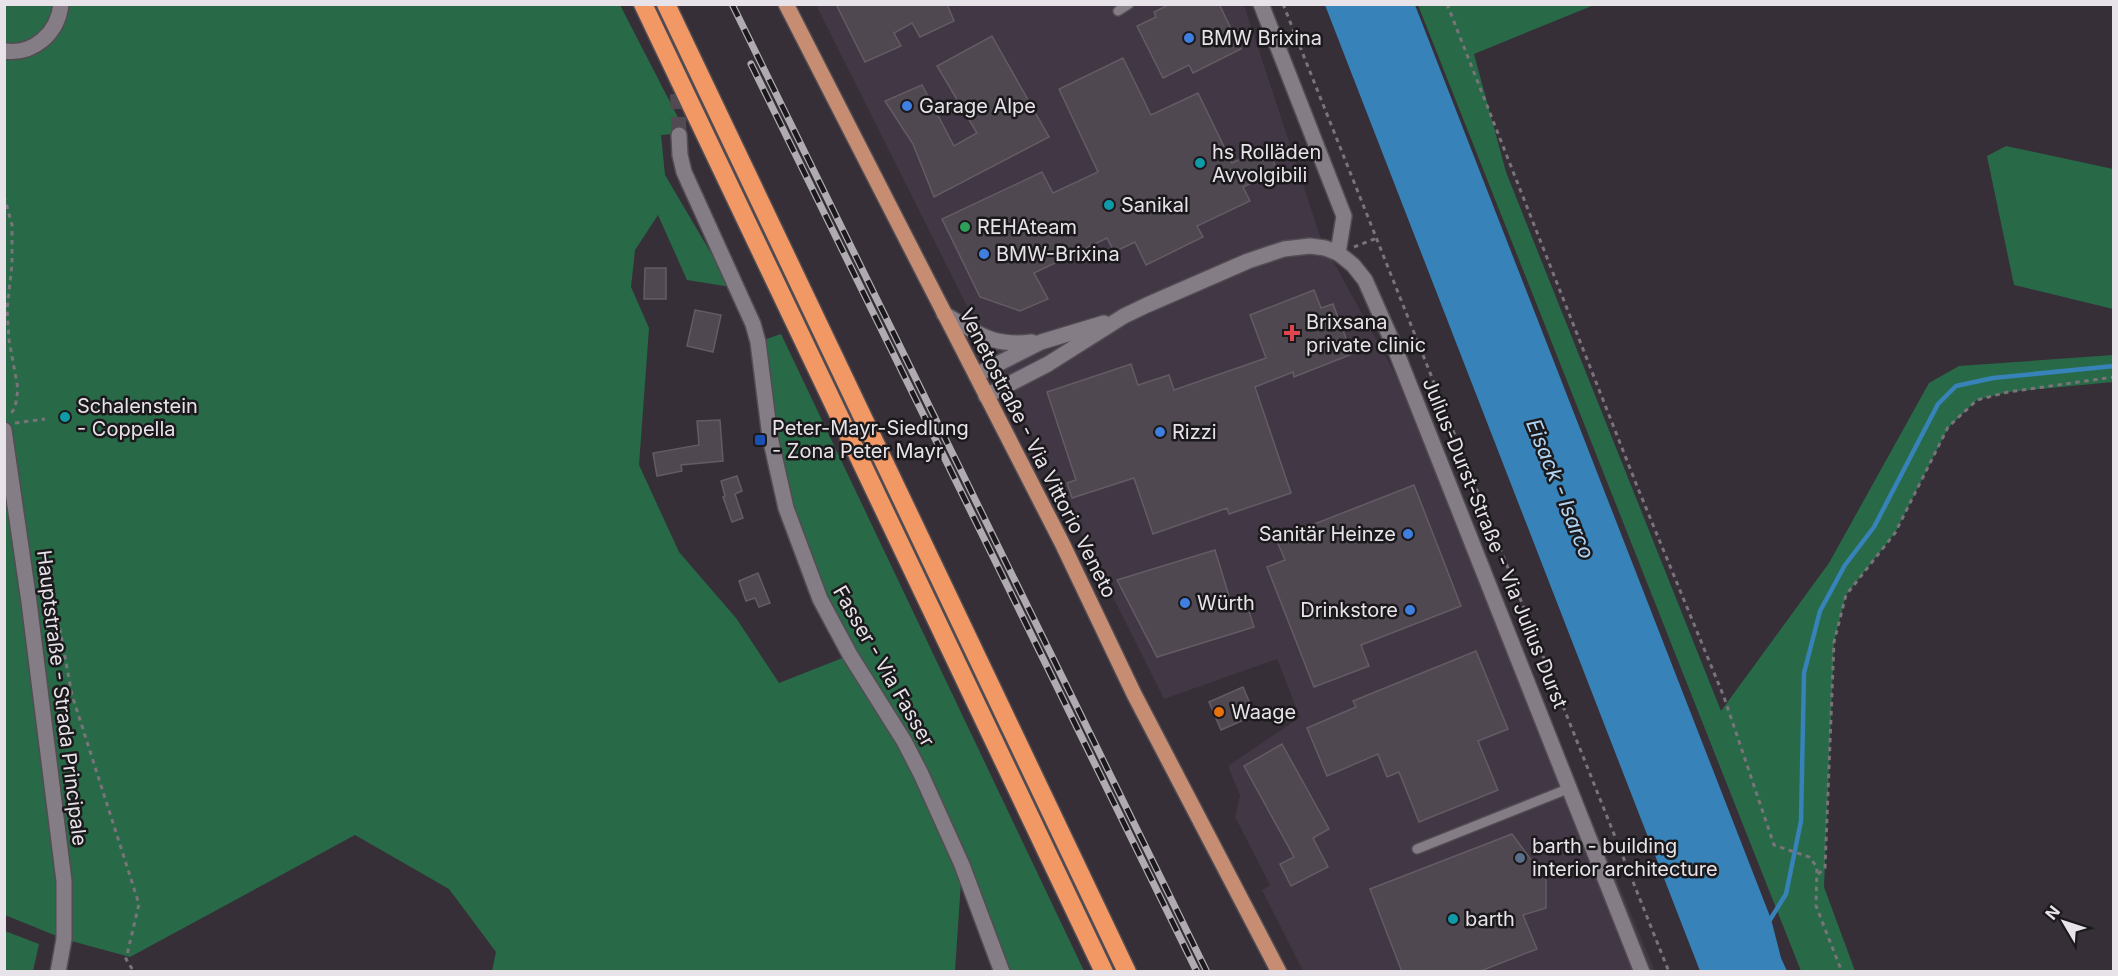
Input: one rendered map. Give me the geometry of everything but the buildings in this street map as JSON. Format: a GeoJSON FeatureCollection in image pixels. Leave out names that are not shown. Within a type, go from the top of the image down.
{"type":"FeatureCollection","features":[{"type":"Feature","properties":{"kind":"highway"},"geometry":{"type":"LineString","coordinates":[[643,4],[1104,972]]}},
{"type":"Feature","properties":{"kind":"highway"},"geometry":{"type":"LineString","coordinates":[[666,4],[1127,972]]}},
{"type":"Feature","properties":{"kind":"main road","name":"Venetostraße - Via Vittorio Veneto"},"geometry":{"type":"LineString","coordinates":[[786,4],[1062,543],[1134,694],[1279,972]]}},
{"type":"Feature","properties":{"kind":"street"},"geometry":{"type":"LineString","coordinates":[[4,51],[30,49],[42,42],[54,28],[60,15],[61,4]]}},
{"type":"Feature","properties":{"kind":"street"},"geometry":{"type":"LineString","coordinates":[[976,375],[1041,342],[1124,316],[1248,261],[1284,249],[1310,246],[1325,248],[1338,254],[1344,216],[1261,4]]}},
{"type":"Feature","properties":{"kind":"street","name":"Fasser - Via Fasser"},"geometry":{"type":"LineString","coordinates":[[678,135],[684,172],[753,324],[758,342],[770,437],[786,508],[820,599],[850,655],[904,741],[921,774],[962,865],[1002,972]]}},
{"type":"Feature","properties":{"kind":"street","name":"Julius-Durst-Straße - Via Julius Durst"},"geometry":{"type":"LineString","coordinates":[[1338,254],[1353,265],[1365,280],[1392,341],[1642,972]]}},
{"type":"Feature","properties":{"kind":"street"},"geometry":{"type":"LineString","coordinates":[[944,314],[990,340],[1012,345],[1041,342]]}},
{"type":"Feature","properties":{"kind":"street"},"geometry":{"type":"LineString","coordinates":[[986,396],[1048,364],[1124,316]]}},
{"type":"Feature","properties":{"kind":"street","name":"Hauptstraße - Strada Principale"},"geometry":{"type":"LineString","coordinates":[[8,426],[64,881],[64,939],[58,972]]}},
{"type":"Feature","properties":{"kind":"lane"},"geometry":{"type":"LineString","coordinates":[[1118,11],[1129,4]]}},
{"type":"Feature","properties":{"kind":"lane"},"geometry":{"type":"LineString","coordinates":[[1417,849],[1570,788]]}},
{"type":"Feature","properties":{"kind":"path"},"geometry":{"type":"LineString","coordinates":[[1283,4],[1669,972]]}},
{"type":"Feature","properties":{"kind":"path"},"geometry":{"type":"LineString","coordinates":[[1447,4],[1636,486],[1724,696],[1774,845],[1809,857],[1814,861],[1818,874],[1816,906],[1842,972]]}},
{"type":"Feature","properties":{"kind":"path"},"geometry":{"type":"LineString","coordinates":[[4,196],[12,225],[12,265],[7,309],[9,340],[18,389],[15,408],[4,422]]}},
{"type":"Feature","properties":{"kind":"path"},"geometry":{"type":"LineString","coordinates":[[1338,254],[1377,238]]}},
{"type":"Feature","properties":{"kind":"path"},"geometry":{"type":"LineString","coordinates":[[1818,874],[1825,868],[1834,642],[1846,595],[1895,533],[1948,428],[1977,400],[2008,392],[2114,376]]}},
{"type":"Feature","properties":{"kind":"path"},"geometry":{"type":"LineString","coordinates":[[8,426],[45,419]]}},
{"type":"Feature","properties":{"kind":"path"},"geometry":{"type":"LineString","coordinates":[[29,602],[50,610],[59,624],[72,695],[139,904],[126,959],[134,972]]}},
{"type":"Feature","properties":{"kind":"shaded area"},"geometry":{"type":"Polygon","coordinates":[[[816,5],[1244,5],[1321,239],[1432,441],[1655,971],[1303,971],[1262,890],[1270,885],[1235,817],[1240,796],[1228,766],[1300,717],[1277,659],[1164,699],[816,5]]]}},
{"type":"Feature","properties":{"kind":"green space"},"geometry":{"type":"Polygon","coordinates":[[[4,5],[620,5],[686,133],[661,135],[665,175],[731,287],[687,280],[658,215],[635,250],[631,287],[649,328],[639,465],[679,552],[736,618],[779,683],[850,655],[786,508],[758,342],[781,334],[1084,971],[1002,971],[962,867],[955,971],[492,971],[496,952],[449,889],[355,835],[130,957],[64,939],[5,915],[4,5]]]}},
{"type":"Feature","properties":{"kind":"green space"},"geometry":{"type":"Polygon","coordinates":[[[1418,5],[1594,5],[1474,54],[1506,172],[1721,711],[1829,563],[1929,383],[1959,366],[2113,355],[2113,382],[2008,392],[1977,400],[1948,428],[1895,533],[1846,595],[1834,642],[1824,887],[1855,971],[1801,971],[1418,5]]]}},
{"type":"Feature","properties":{"kind":"green space"},"geometry":{"type":"Polygon","coordinates":[[[2006,146],[2113,169],[2113,309],[2014,285],[1987,156],[2006,146]]]}},
{"type":"Feature","properties":{"kind":"green space"},"geometry":{"type":"Polygon","coordinates":[[[5,931],[39,944],[33,971],[5,971],[5,931]]]}},
{"type":"Feature","properties":{"kind":"water","name":"Eisack - Isarco"},"geometry":{"type":"Polygon","coordinates":[[[1325,5],[1415,5],[1771,919],[1781,958],[1787,971],[1700,971],[1325,5]]]}},
{"type":"Feature","properties":{"kind":"waterway"},"geometry":{"type":"LineString","coordinates":[[1768,923],[1786,894],[1801,821],[1804,673],[1820,611],[1845,565],[1874,527],[1938,404],[1956,386],[1993,378],[2114,366]]}},
{"type":"Feature","properties":{"kind":"tunnel"},"geometry":{"type":"LineString","coordinates":[[675,25],[679,135]]}},
{"type":"Feature","properties":{"kind":"railway"},"geometry":{"type":"LineString","coordinates":[[732,4],[1207,972]]}},
{"type":"Feature","properties":{"kind":"railway"},"geometry":{"type":"LineString","coordinates":[[751,64],[1197,972]]}},
{"type":"Feature","properties":{"kind":"place","name":"BMW Brixina"},"geometry":{"type":"Point","coordinates":[1189,38]}},
{"type":"Feature","properties":{"kind":"place","name":"Garage Alpe"},"geometry":{"type":"Point","coordinates":[907,106]}},
{"type":"Feature","properties":{"kind":"place","name":"hs Rolläden Avvolgibili"},"geometry":{"type":"Point","coordinates":[1200,163]}},
{"type":"Feature","properties":{"kind":"place","name":"Sanikal"},"geometry":{"type":"Point","coordinates":[1109,205]}},
{"type":"Feature","properties":{"kind":"place","name":"REHAteam"},"geometry":{"type":"Point","coordinates":[965,227]}},
{"type":"Feature","properties":{"kind":"place","name":"BMW-Brixina"},"geometry":{"type":"Point","coordinates":[984,254]}},
{"type":"Feature","properties":{"kind":"place","name":"Brixsana private clinic"},"geometry":{"type":"Point","coordinates":[1292,333]}},
{"type":"Feature","properties":{"kind":"place","name":"Schalenstein - Coppella"},"geometry":{"type":"Point","coordinates":[65,417]}},
{"type":"Feature","properties":{"kind":"place","name":"Rizzi"},"geometry":{"type":"Point","coordinates":[1160,432]}},
{"type":"Feature","properties":{"kind":"place","name":"Peter-Mayr-Siedlung - Zona Peter Mayr"},"geometry":{"type":"Point","coordinates":[760,440]}},
{"type":"Feature","properties":{"kind":"place","name":"Sanitär Heinze"},"geometry":{"type":"Point","coordinates":[1408,534]}},
{"type":"Feature","properties":{"kind":"place","name":"Würth"},"geometry":{"type":"Point","coordinates":[1185,603]}},
{"type":"Feature","properties":{"kind":"place","name":"Drinkstore"},"geometry":{"type":"Point","coordinates":[1410,610]}},
{"type":"Feature","properties":{"kind":"place","name":"Waage"},"geometry":{"type":"Point","coordinates":[1219,712]}},
{"type":"Feature","properties":{"kind":"place","name":"barth - building interior architecture"},"geometry":{"type":"Point","coordinates":[1520,858]}},
{"type":"Feature","properties":{"kind":"place","name":"barth"},"geometry":{"type":"Point","coordinates":[1453,919]}}]}
